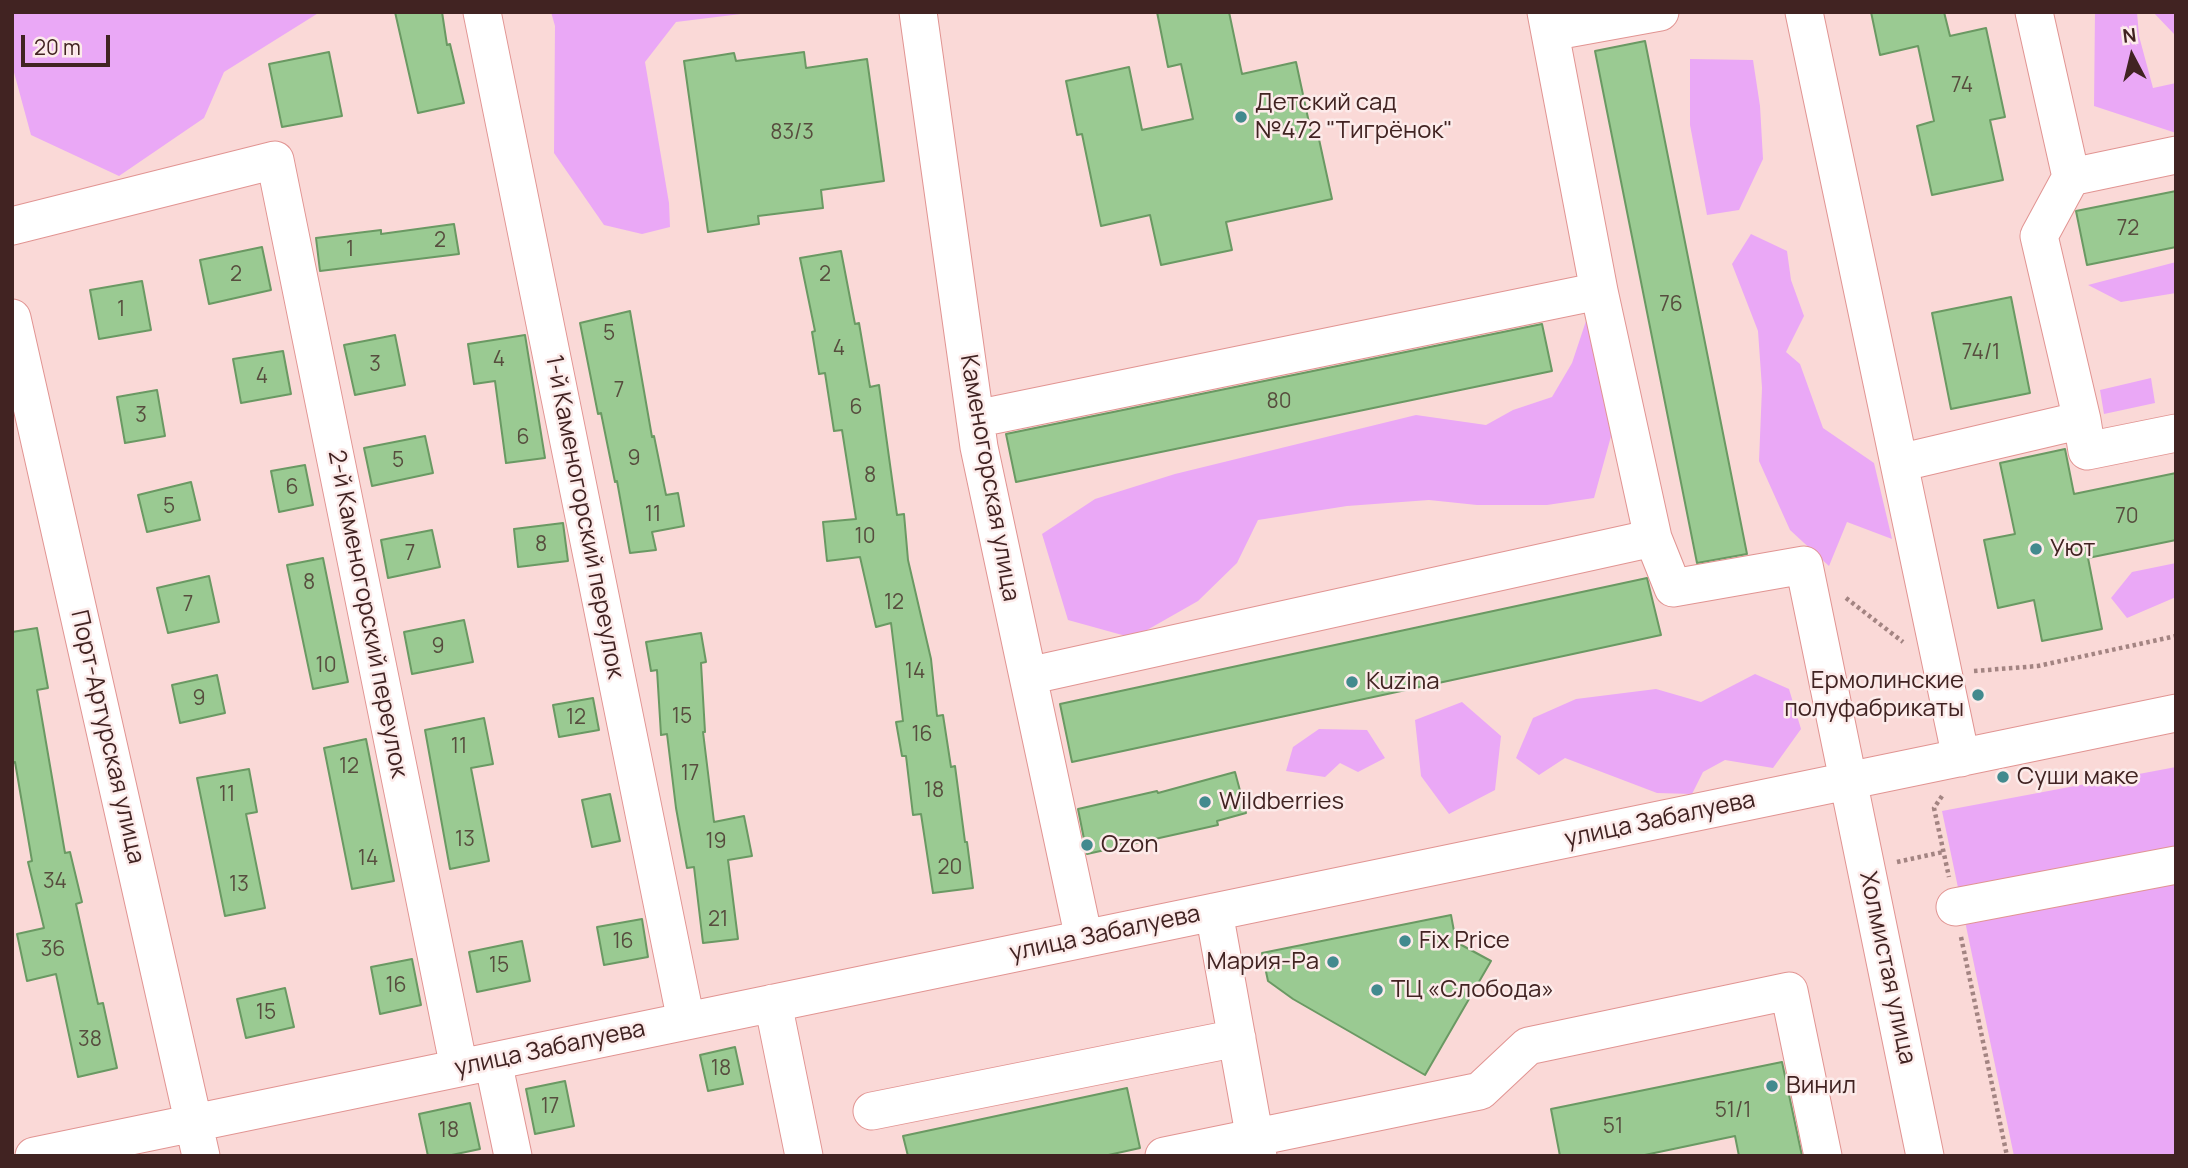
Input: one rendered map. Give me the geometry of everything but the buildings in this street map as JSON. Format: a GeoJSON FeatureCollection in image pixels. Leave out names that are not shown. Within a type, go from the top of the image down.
{"type":"FeatureCollection","features":[{"type":"Feature","properties":{"kind":"street","name":"1-й Каменогорский переулок"},"geometry":{"type":"LineString","coordinates":[[482,12],[686,1021]]}},
{"type":"Feature","properties":{"kind":"street","name":"Каменогорская улица"},"geometry":{"type":"LineString","coordinates":[[918,12],[975,418],[1084,939]]}},
{"type":"Feature","properties":{"kind":"street"},"geometry":{"type":"LineString","coordinates":[[1660,12],[1548,22],[1599,290],[1653,538],[1672,588],[1804,565]]}},
{"type":"Feature","properties":{"kind":"street"},"geometry":{"type":"LineString","coordinates":[[1804,12],[1961,758]]}},
{"type":"Feature","properties":{"kind":"street"},"geometry":{"type":"LineString","coordinates":[[2034,12],[2071,177],[2039,236],[2087,451],[2176,433]]}},
{"type":"Feature","properties":{"kind":"street"},"geometry":{"type":"LineString","coordinates":[[2071,177],[2176,155]]}},
{"type":"Feature","properties":{"kind":"street","name":"2-й Каменогорский переулок"},"geometry":{"type":"LineString","coordinates":[[12,226],[275,160],[476,1064],[513,1156]]}},
{"type":"Feature","properties":{"kind":"street"},"geometry":{"type":"LineString","coordinates":[[975,418],[1599,290]]}},
{"type":"Feature","properties":{"kind":"street","name":"Порт-Артурская улица"},"geometry":{"type":"LineString","coordinates":[[12,318],[197,1139]]}},
{"type":"Feature","properties":{"kind":"street"},"geometry":{"type":"LineString","coordinates":[[1899,463],[2082,419]]}},
{"type":"Feature","properties":{"kind":"street"},"geometry":{"type":"LineString","coordinates":[[1028,676],[1653,538]]}},
{"type":"Feature","properties":{"kind":"street","name":"Холмистая улица"},"geometry":{"type":"LineString","coordinates":[[1804,565],[1925,1156]]}},
{"type":"Feature","properties":{"kind":"street","name":"улица Забалуева"},"geometry":{"type":"LineString","coordinates":[[34,1156],[197,1139],[476,1064],[2176,713]]}},
{"type":"Feature","properties":{"kind":"street"},"geometry":{"type":"LineString","coordinates":[[1955,907],[2176,865]]}},
{"type":"Feature","properties":{"kind":"street"},"geometry":{"type":"LineString","coordinates":[[1214,912],[1256,1146]]}},
{"type":"Feature","properties":{"kind":"street"},"geometry":{"type":"LineString","coordinates":[[1164,1156],[1256,1146],[1480,1091],[1528,1046],[1789,991],[1823,1156]]}},
{"type":"Feature","properties":{"kind":"street"},"geometry":{"type":"LineString","coordinates":[[774,1003],[804,1156]]}},
{"type":"Feature","properties":{"kind":"street"},"geometry":{"type":"LineString","coordinates":[[873,1111],[1237,1038]]}},
{"type":"Feature","properties":{"kind":"path"},"geometry":{"type":"LineString","coordinates":[[1804,565],[1943,673],[2038,666],[2176,636]]}},
{"type":"Feature","properties":{"kind":"path"},"geometry":{"type":"LineString","coordinates":[[1934,808],[2007,1156]]}},
{"type":"Feature","properties":{"kind":"path"},"geometry":{"type":"LineString","coordinates":[[1896,862],[1943,852]]}},
{"type":"Feature","properties":{"kind":"shaded area"},"geometry":{"type":"Polygon","coordinates":[[[12,12],[320,12],[224,72],[204,118],[119,176],[31,135],[12,65],[12,12]]]}},
{"type":"Feature","properties":{"kind":"shaded area"},"geometry":{"type":"Polygon","coordinates":[[[551,12],[757,12],[676,22],[645,62],[669,203],[670,227],[642,234],[604,225],[554,153],[555,26],[551,12]]]}},
{"type":"Feature","properties":{"kind":"shaded area"},"geometry":{"type":"Polygon","coordinates":[[[2095,12],[2137,12],[2139,36],[2153,88],[2176,83],[2176,133],[2094,106],[2095,12]]]}},
{"type":"Feature","properties":{"kind":"shaded area"},"geometry":{"type":"Polygon","coordinates":[[[2153,12],[2176,12],[2176,33],[2174,34],[2153,12]]]}},
{"type":"Feature","properties":{"kind":"shaded area"},"geometry":{"type":"Polygon","coordinates":[[[1690,59],[1753,60],[1760,106],[1763,159],[1739,210],[1707,215],[1690,125],[1690,59]]]}},
{"type":"Feature","properties":{"kind":"shaded area"},"geometry":{"type":"Polygon","coordinates":[[[1751,234],[1787,251],[1791,280],[1804,316],[1786,352],[1800,364],[1823,428],[1874,463],[1892,539],[1847,522],[1829,566],[1790,530],[1759,461],[1762,388],[1758,331],[1732,264],[1751,234]]]}},
{"type":"Feature","properties":{"kind":"shaded area"},"geometry":{"type":"Polygon","coordinates":[[[2176,262],[2176,293],[2121,302],[2088,285],[2176,262]]]}},
{"type":"Feature","properties":{"kind":"shaded area"},"geometry":{"type":"Polygon","coordinates":[[[1586,321],[1613,429],[1594,498],[1547,505],[1477,505],[1429,500],[1347,506],[1258,520],[1237,563],[1198,601],[1133,638],[1068,620],[1042,534],[1095,499],[1175,474],[1416,415],[1486,425],[1513,410],[1552,397],[1572,363],[1586,321]]]}},
{"type":"Feature","properties":{"kind":"shaded area"},"geometry":{"type":"Polygon","coordinates":[[[2151,378],[2155,403],[2104,414],[2100,390],[2151,378]]]}},
{"type":"Feature","properties":{"kind":"shaded area"},"geometry":{"type":"Polygon","coordinates":[[[2176,563],[2176,597],[2127,618],[2111,598],[2132,572],[2176,563]]]}},
{"type":"Feature","properties":{"kind":"shaded area"},"geometry":{"type":"Polygon","coordinates":[[[1755,674],[1789,689],[1801,729],[1773,768],[1725,760],[1703,772],[1692,794],[1657,793],[1565,758],[1539,775],[1516,758],[1533,718],[1576,699],[1656,689],[1701,702],[1755,674]]]}},
{"type":"Feature","properties":{"kind":"shaded area"},"geometry":{"type":"Polygon","coordinates":[[[1462,702],[1501,736],[1495,790],[1449,814],[1421,776],[1415,720],[1462,702]]]}},
{"type":"Feature","properties":{"kind":"shaded area"},"geometry":{"type":"Polygon","coordinates":[[[1319,729],[1367,730],[1385,758],[1358,772],[1340,763],[1325,777],[1286,771],[1293,747],[1319,729]]]}},
{"type":"Feature","properties":{"kind":"shaded area"},"geometry":{"type":"Polygon","coordinates":[[[2176,767],[2176,1156],[2014,1156],[1942,811],[2176,767]]]}},
{"type":"Feature","properties":{"kind":"place","name":"Детский сад №472 \"Тигрёнок\""},"geometry":{"type":"Point","coordinates":[1241,117]}},
{"type":"Feature","properties":{"kind":"place","name":"Уют"},"geometry":{"type":"Point","coordinates":[2036,549]}},
{"type":"Feature","properties":{"kind":"place","name":"Kuzina"},"geometry":{"type":"Point","coordinates":[1352,682]}},
{"type":"Feature","properties":{"kind":"place","name":"Ермолинские полуфабрикаты"},"geometry":{"type":"Point","coordinates":[1978,695]}},
{"type":"Feature","properties":{"kind":"place","name":"Суши маке"},"geometry":{"type":"Point","coordinates":[2003,777]}},
{"type":"Feature","properties":{"kind":"place","name":"Wildberries"},"geometry":{"type":"Point","coordinates":[1205,802]}},
{"type":"Feature","properties":{"kind":"place","name":"Ozon"},"geometry":{"type":"Point","coordinates":[1087,845]}},
{"type":"Feature","properties":{"kind":"place","name":"Fix Price"},"geometry":{"type":"Point","coordinates":[1405,941]}},
{"type":"Feature","properties":{"kind":"place","name":"Мария-Ра"},"geometry":{"type":"Point","coordinates":[1333,962]}},
{"type":"Feature","properties":{"kind":"place","name":"ТЦ «Слобода»"},"geometry":{"type":"Point","coordinates":[1377,990]}},
{"type":"Feature","properties":{"kind":"place","name":"Винил"},"geometry":{"type":"Point","coordinates":[1772,1086]}}]}
